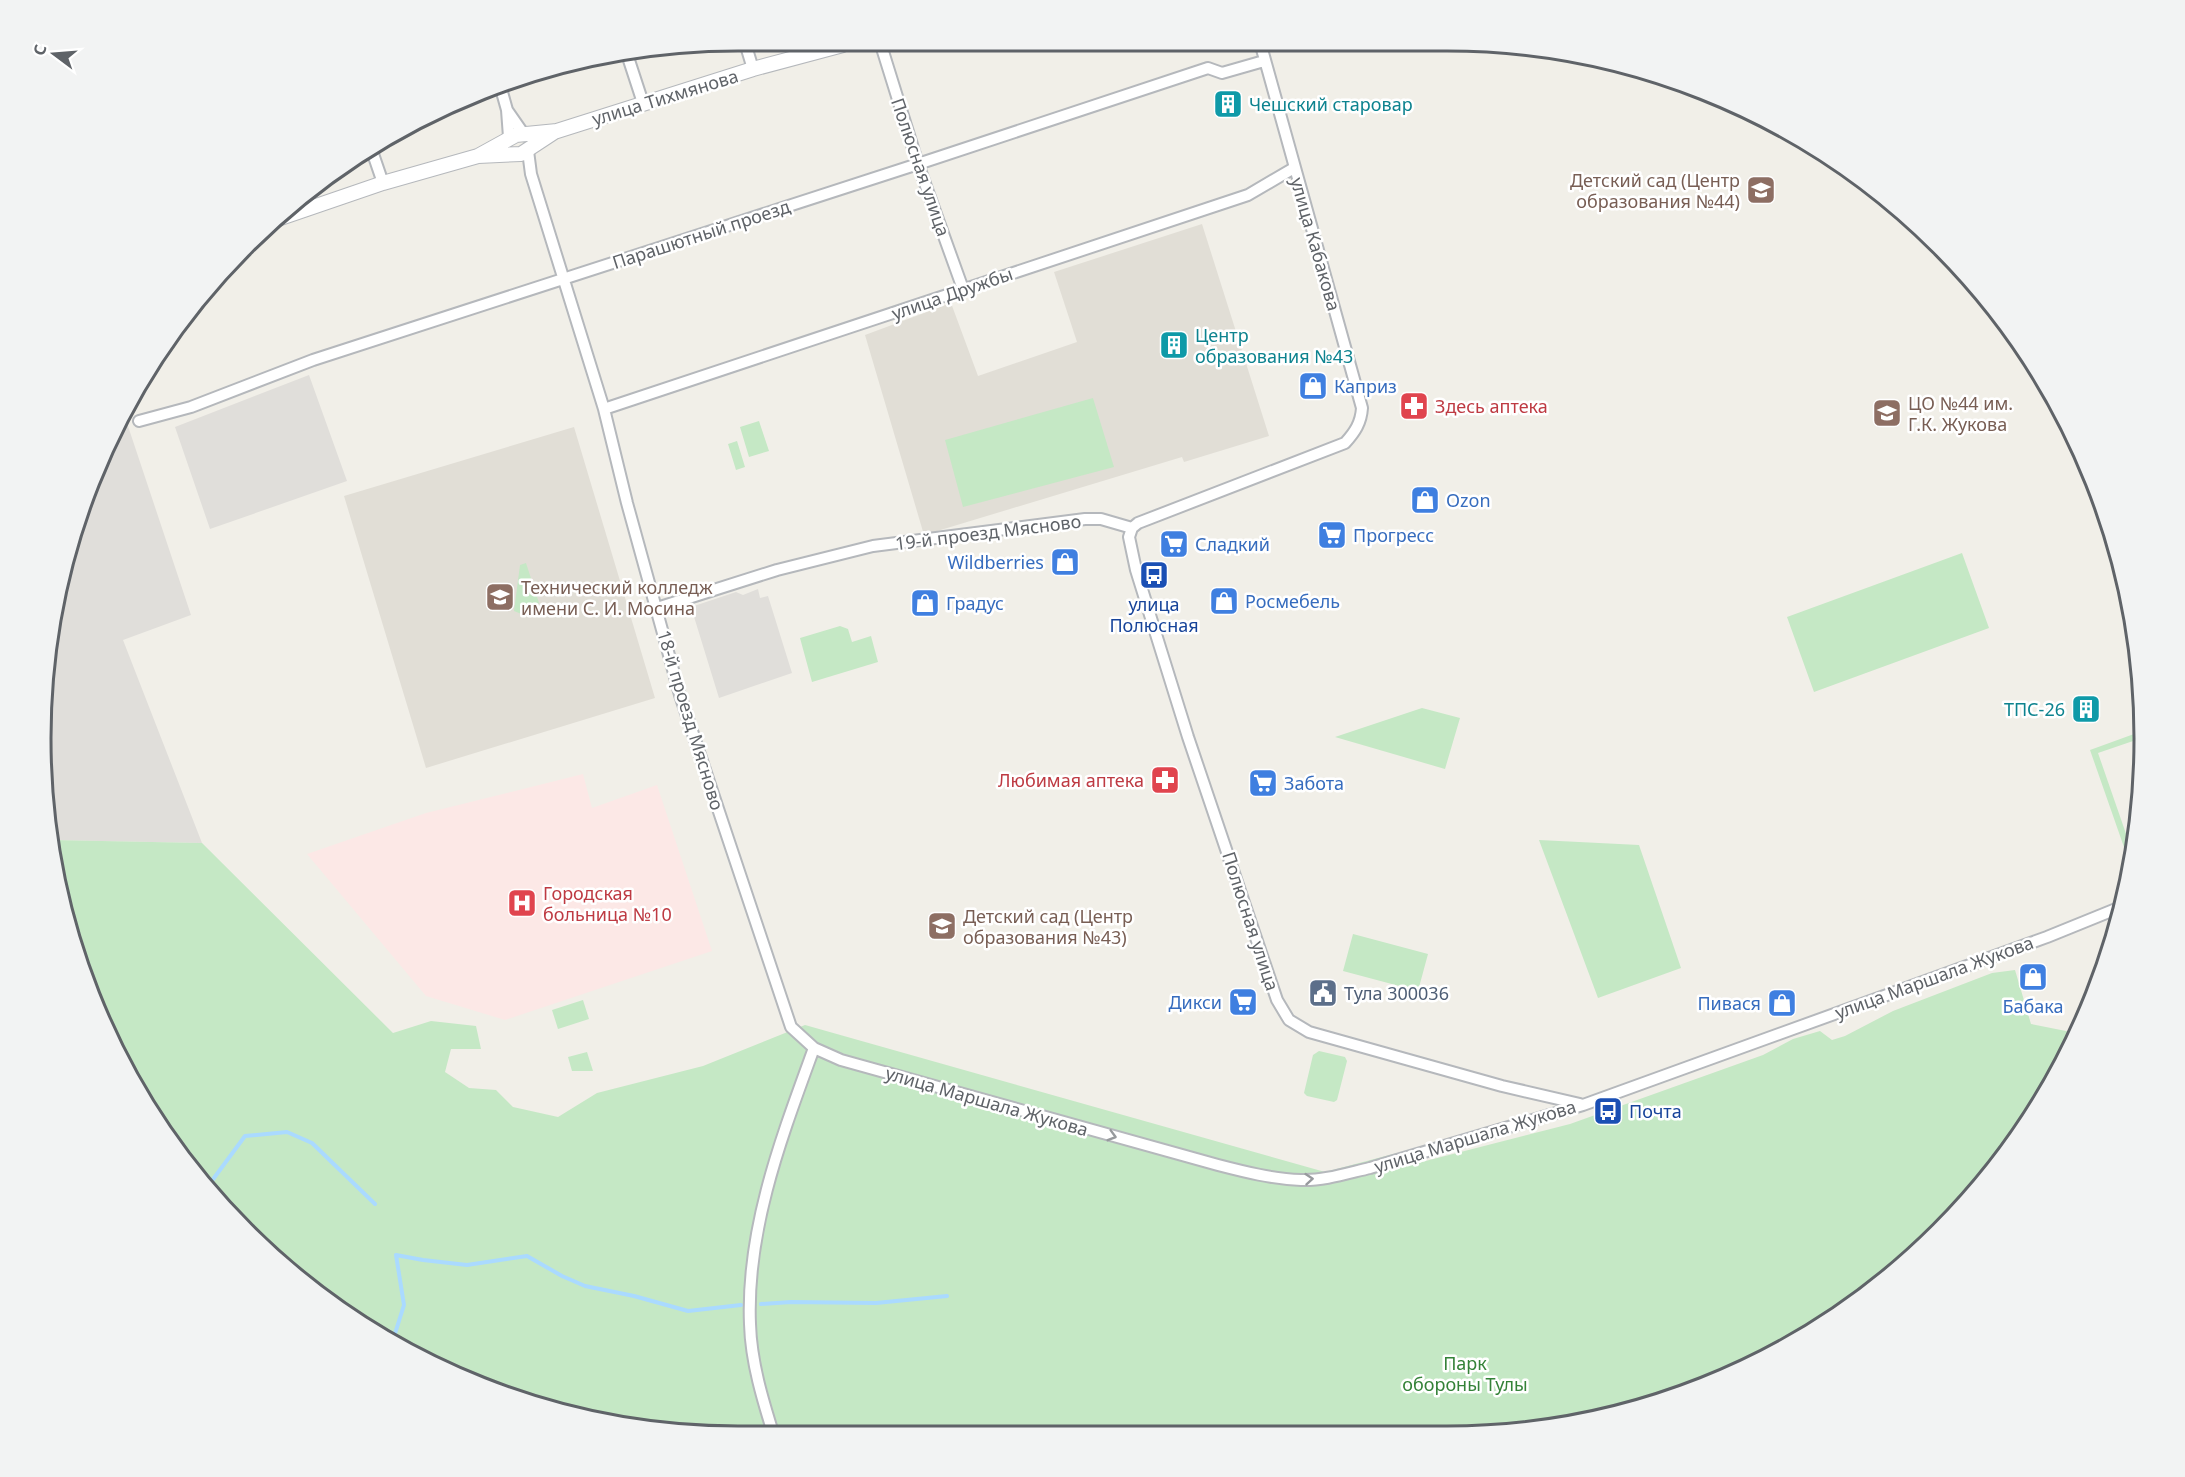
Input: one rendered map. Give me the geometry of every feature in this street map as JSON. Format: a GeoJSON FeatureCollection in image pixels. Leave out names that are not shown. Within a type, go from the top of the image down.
{"type":"FeatureCollection","features":[{"type":"Feature","properties":{"kind":"street"},"geometry":{"type":"LineString","coordinates":[[748,51],[753,69]]}},
{"type":"Feature","properties":{"kind":"street","name":"улица Тихмянова"},"geometry":{"type":"LineString","coordinates":[[478,156],[509,137],[557,131],[753,69],[820,51]]}},
{"type":"Feature","properties":{"kind":"street","name":"Полюсная улица"},"geometry":{"type":"LineString","coordinates":[[882,51],[918,164],[963,289]]}},
{"type":"Feature","properties":{"kind":"street","name":"улица Кабакова"},"geometry":{"type":"LineString","coordinates":[[1132,528],[1143,520],[1345,443],[1358,428],[1362,408],[1262,51]]}},
{"type":"Feature","properties":{"kind":"street"},"geometry":{"type":"LineString","coordinates":[[629,60],[643,103]]}},
{"type":"Feature","properties":{"kind":"street","name":"Парашютный проезд"},"geometry":{"type":"LineString","coordinates":[[139,421],[191,407],[313,360],[1208,68],[1222,73],[1264,60]]}},
{"type":"Feature","properties":{"kind":"street","name":"18-й проезд Мясново"},"geometry":{"type":"LineString","coordinates":[[502,93],[507,110],[510,147],[521,153],[531,174],[604,409],[627,503],[680,695],[706,776],[791,1027],[814,1048]]}},
{"type":"Feature","properties":{"kind":"street","name":"18-й проезд Мясново"},"geometry":{"type":"LineString","coordinates":[[507,110],[523,134]]}},
{"type":"Feature","properties":{"kind":"street","name":"улица Тихмянова"},"geometry":{"type":"LineString","coordinates":[[296,213],[382,183],[478,156],[521,153],[557,131]]}},
{"type":"Feature","properties":{"kind":"street"},"geometry":{"type":"LineString","coordinates":[[521,153],[527,142],[523,134]]}},
{"type":"Feature","properties":{"kind":"street"},"geometry":{"type":"LineString","coordinates":[[374,156],[382,183]]}},
{"type":"Feature","properties":{"kind":"street","name":"улица Дружбы"},"geometry":{"type":"LineString","coordinates":[[604,409],[1248,195],[1294,168]]}},
{"type":"Feature","properties":{"kind":"street","name":"19-й проезд Мясново"},"geometry":{"type":"LineString","coordinates":[[657,608],[777,570],[873,546],[1084,519],[1101,519],[1132,528]]}},
{"type":"Feature","properties":{"kind":"street","name":"Полюсная улица"},"geometry":{"type":"LineString","coordinates":[[1132,528],[1129,537],[1136,570],[1188,737],[1277,1000],[1289,1020],[1309,1032],[1527,1093],[1583,1105]]}},
{"type":"Feature","properties":{"kind":"street","name":"улица Маршала Жукова"},"geometry":{"type":"LineString","coordinates":[[814,1048],[841,1060],[1218,1165],[1251,1173],[1302,1180],[1336,1176],[1370,1168],[1583,1105],[2112,912]]}},
{"type":"Feature","properties":{"kind":"street"},"geometry":{"type":"LineString","coordinates":[[771,1426],[757,1370],[750,1325],[753,1273],[762,1208],[788,1122],[814,1048]]}},
{"type":"Feature","properties":{"kind":"shaded area"},"geometry":{"type":"Polygon","coordinates":[[[1202,224],[1269,436],[1184,462],[1182,457],[924,535],[865,335],[951,303],[978,376],[1077,342],[1054,272],[1202,224]]]}},
{"type":"Feature","properties":{"kind":"shaded area"},"geometry":{"type":"Polygon","coordinates":[[[309,375],[347,481],[210,529],[175,427],[309,375]]]}},
{"type":"Feature","properties":{"kind":"shaded area"},"geometry":{"type":"Polygon","coordinates":[[[127,424],[191,615],[123,640],[202,843],[59,840],[52,783],[51,738],[52,694],[64,604],[87,518],[103,475],[127,424]]]}},
{"type":"Feature","properties":{"kind":"shaded area","name":"Технический колледж имени С. И. Мосина"},"geometry":{"type":"Polygon","coordinates":[[[574,427],[655,698],[426,768],[344,496],[574,427]]]}},
{"type":"Feature","properties":{"kind":"shaded area"},"geometry":{"type":"Polygon","coordinates":[[[758,589],[760,598],[768,596],[792,673],[719,698],[691,607],[736,592],[743,595],[758,589]]]}},
{"type":"Feature","properties":{"kind":"shaded area","name":"Городская больница №10"},"geometry":{"type":"Polygon","coordinates":[[[583,774],[592,808],[657,785],[712,951],[505,1020],[426,996],[307,854],[426,813],[583,774]]]}},
{"type":"Feature","properties":{"kind":"green space"},"geometry":{"type":"Polygon","coordinates":[[[1093,398],[1114,467],[963,507],[945,440],[1093,398]]]}},
{"type":"Feature","properties":{"kind":"green space"},"geometry":{"type":"Polygon","coordinates":[[[759,421],[769,451],[749,457],[740,427],[759,421]]]}},
{"type":"Feature","properties":{"kind":"green space"},"geometry":{"type":"Polygon","coordinates":[[[737,441],[745,467],[736,470],[728,444],[737,441]]]}},
{"type":"Feature","properties":{"kind":"green space"},"geometry":{"type":"Polygon","coordinates":[[[1962,553],[1989,628],[1814,692],[1787,617],[1962,553]]]}},
{"type":"Feature","properties":{"kind":"green space"},"geometry":{"type":"Polygon","coordinates":[[[526,563],[539,603],[524,615],[514,611],[520,565],[526,563]]]}},
{"type":"Feature","properties":{"kind":"green space"},"geometry":{"type":"Polygon","coordinates":[[[840,626],[848,629],[852,642],[871,636],[878,662],[812,682],[800,638],[840,626]]]}},
{"type":"Feature","properties":{"kind":"green space"},"geometry":{"type":"Polygon","coordinates":[[[1422,708],[1460,718],[1445,769],[1335,737],[1422,708]]]}},
{"type":"Feature","properties":{"kind":"green space"},"geometry":{"type":"Polygon","coordinates":[[[2134,734],[2134,741],[2098,753],[2127,836],[2125,849],[2090,750],[2134,734]]]}},
{"type":"Feature","properties":{"kind":"green space","name":"Парк обороны Тулы"},"geometry":{"type":"Polygon","coordinates":[[[59,840],[202,843],[393,1033],[431,1021],[476,1026],[481,1049],[451,1049],[445,1072],[469,1088],[496,1090],[513,1107],[558,1117],[597,1093],[703,1066],[805,1025],[1325,1172],[1397,1153],[1410,1165],[1570,1124],[1763,1055],[1793,1039],[1820,1031],[1832,1040],[1845,1036],[1893,1011],[1992,973],[2015,970],[2031,1024],[2068,1031],[2042,1082],[2018,1120],[1992,1157],[1933,1225],[1865,1284],[1790,1334],[1710,1374],[1624,1403],[1581,1413],[1491,1425],[694,1425],[604,1413],[561,1403],[475,1374],[395,1334],[357,1310],[320,1284],[252,1225],[193,1157],[143,1082],[122,1043],[87,959],[74,916],[59,840]]]}},
{"type":"Feature","properties":{"kind":"green space"},"geometry":{"type":"Polygon","coordinates":[[[1539,840],[1639,845],[1681,968],[1598,998],[1539,840]]]}},
{"type":"Feature","properties":{"kind":"green space"},"geometry":{"type":"Polygon","coordinates":[[[1353,934],[1428,954],[1418,991],[1343,971],[1353,934]]]}},
{"type":"Feature","properties":{"kind":"green space"},"geometry":{"type":"Polygon","coordinates":[[[583,1000],[589,1019],[558,1029],[552,1010],[583,1000]]]}},
{"type":"Feature","properties":{"kind":"green space"},"geometry":{"type":"Polygon","coordinates":[[[1319,1051],[1345,1057],[1347,1061],[1337,1100],[1334,1102],[1307,1096],[1304,1093],[1313,1055],[1319,1051]]]}},
{"type":"Feature","properties":{"kind":"green space"},"geometry":{"type":"Polygon","coordinates":[[[587,1052],[593,1071],[572,1071],[568,1057],[587,1052]]]}},
{"type":"Feature","properties":{"kind":"waterway"},"geometry":{"type":"LineString","coordinates":[[212,1180],[245,1136],[287,1132],[312,1143],[375,1204]]}},
{"type":"Feature","properties":{"kind":"waterway"},"geometry":{"type":"LineString","coordinates":[[395,1334],[404,1305],[396,1255],[467,1265],[527,1256],[585,1286],[634,1296],[688,1311],[741,1305]]}},
{"type":"Feature","properties":{"kind":"waterway"},"geometry":{"type":"LineString","coordinates":[[761,1304],[876,1303],[947,1296]]}},
{"type":"Feature","properties":{"kind":"place","name":"Чешский старовар"},"geometry":{"type":"Point","coordinates":[1228,104]}},
{"type":"Feature","properties":{"kind":"place","name":"Детский сад (Центр образования №44)"},"geometry":{"type":"Point","coordinates":[1761,190]}},
{"type":"Feature","properties":{"kind":"place","name":"Центр образования №43"},"geometry":{"type":"Point","coordinates":[1174,345]}},
{"type":"Feature","properties":{"kind":"place","name":"Каприз"},"geometry":{"type":"Point","coordinates":[1313,386]}},
{"type":"Feature","properties":{"kind":"place","name":"Здесь аптека"},"geometry":{"type":"Point","coordinates":[1414,406]}},
{"type":"Feature","properties":{"kind":"place","name":"ЦО №44 им. Г.К. Жукова"},"geometry":{"type":"Point","coordinates":[1887,413]}},
{"type":"Feature","properties":{"kind":"place","name":"Ozon"},"geometry":{"type":"Point","coordinates":[1425,500]}},
{"type":"Feature","properties":{"kind":"place","name":"Прогресс"},"geometry":{"type":"Point","coordinates":[1332,535]}},
{"type":"Feature","properties":{"kind":"place","name":"Сладкий"},"geometry":{"type":"Point","coordinates":[1174,544]}},
{"type":"Feature","properties":{"kind":"place","name":"Wildberries"},"geometry":{"type":"Point","coordinates":[1065,562]}},
{"type":"Feature","properties":{"kind":"place","name":"улица Полюсная"},"geometry":{"type":"Point","coordinates":[1154,575]}},
{"type":"Feature","properties":{"kind":"place","name":"Технический колледж имени С. И. Мосина"},"geometry":{"type":"Point","coordinates":[500,597]}},
{"type":"Feature","properties":{"kind":"place","name":"Росмебель"},"geometry":{"type":"Point","coordinates":[1224,601]}},
{"type":"Feature","properties":{"kind":"place","name":"Градус"},"geometry":{"type":"Point","coordinates":[925,603]}},
{"type":"Feature","properties":{"kind":"place","name":"ТПС-26"},"geometry":{"type":"Point","coordinates":[2086,709]}},
{"type":"Feature","properties":{"kind":"place","name":"Любимая аптека"},"geometry":{"type":"Point","coordinates":[1165,780]}},
{"type":"Feature","properties":{"kind":"place","name":"Забота"},"geometry":{"type":"Point","coordinates":[1263,783]}},
{"type":"Feature","properties":{"kind":"place","name":"Городская больница №10"},"geometry":{"type":"Point","coordinates":[522,903]}},
{"type":"Feature","properties":{"kind":"place","name":"Детский сад (Центр образования №43)"},"geometry":{"type":"Point","coordinates":[942,926]}},
{"type":"Feature","properties":{"kind":"place","name":"Бабака"},"geometry":{"type":"Point","coordinates":[2033,977]}},
{"type":"Feature","properties":{"kind":"place","name":"Тула 300036"},"geometry":{"type":"Point","coordinates":[1323,993]}},
{"type":"Feature","properties":{"kind":"place","name":"Дикси"},"geometry":{"type":"Point","coordinates":[1243,1002]}},
{"type":"Feature","properties":{"kind":"place","name":"Пивася"},"geometry":{"type":"Point","coordinates":[1782,1003]}},
{"type":"Feature","properties":{"kind":"place","name":"Почта"},"geometry":{"type":"Point","coordinates":[1608,1111]}}]}
